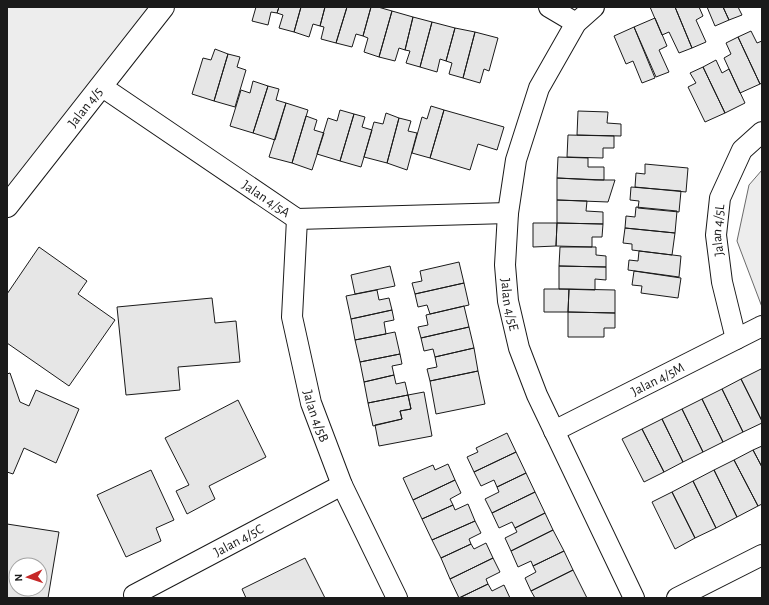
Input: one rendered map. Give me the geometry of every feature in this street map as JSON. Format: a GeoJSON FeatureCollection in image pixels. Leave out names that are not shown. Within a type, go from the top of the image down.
{"type":"FeatureCollection","features":[{"type":"Feature","properties":{"kind":"street","name":"Jalan 4/5"},"geometry":{"type":"LineString","coordinates":[[7,206],[163,7]]}},
{"type":"Feature","properties":{"kind":"street"},"geometry":{"type":"LineString","coordinates":[[549,7],[576,23]]}},
{"type":"Feature","properties":{"kind":"street","name":"Jalan 4/5E"},"geometry":{"type":"LineString","coordinates":[[594,7],[576,23],[540,88],[516,160],[508,213],[504,265],[508,301],[519,348],[537,395],[634,598]]}},
{"type":"Feature","properties":{"kind":"street","name":"Jalan 4/5A"},"geometry":{"type":"LineString","coordinates":[[101,86],[296,219],[508,213]]}},
{"type":"Feature","properties":{"kind":"street","name":"Jalan 4/5L"},"geometry":{"type":"LineString","coordinates":[[736,339],[722,282],[716,235],[720,198],[742,150],[762,132]]}},
{"type":"Feature","properties":{"kind":"street","name":"Jalan 4/5B"},"geometry":{"type":"LineString","coordinates":[[296,219],[292,317],[311,403],[342,485],[397,598]]}},
{"type":"Feature","properties":{"kind":"street","name":"Jalan 4/5M"},"geometry":{"type":"LineString","coordinates":[[554,431],[762,326]]}},
{"type":"Feature","properties":{"kind":"street","name":"Jalan 4/5C"},"geometry":{"type":"LineString","coordinates":[[134,595],[342,485]]}},
{"type":"Feature","properties":{"kind":"street"},"geometry":{"type":"LineString","coordinates":[[677,598],[762,555]]}},
{"type":"Feature","properties":{"kind":"shaded area"},"geometry":{"type":"Polygon","coordinates":[[[7,7],[162,7],[7,216],[7,7]]]}},
{"type":"Feature","properties":{"kind":"shaded area"},"geometry":{"type":"Polygon","coordinates":[[[762,170],[762,307],[737,241],[749,185],[762,170]]]}},
{"type":"Feature","properties":{"kind":"building"},"geometry":{"type":"Polygon","coordinates":[[[256,7],[279,7],[277,13],[271,12],[268,25],[252,21],[256,7]]]}},
{"type":"Feature","properties":{"kind":"building"},"geometry":{"type":"Polygon","coordinates":[[[279,7],[301,7],[294,32],[279,28],[283,15],[277,13],[279,7]]]}},
{"type":"Feature","properties":{"kind":"building"},"geometry":{"type":"Polygon","coordinates":[[[301,7],[325,7],[320,26],[313,24],[309,37],[294,32],[301,7]]]}},
{"type":"Feature","properties":{"kind":"building"},"geometry":{"type":"Polygon","coordinates":[[[325,7],[347,7],[336,43],[321,39],[324,27],[320,26],[325,7]]]}},
{"type":"Feature","properties":{"kind":"building"},"geometry":{"type":"Polygon","coordinates":[[[347,7],[371,7],[363,36],[356,34],[352,47],[336,43],[347,7]]]}},
{"type":"Feature","properties":{"kind":"building"},"geometry":{"type":"Polygon","coordinates":[[[371,7],[378,7],[392,11],[379,57],[364,52],[368,38],[363,36],[371,7]]]}},
{"type":"Feature","properties":{"kind":"building"},"geometry":{"type":"Polygon","coordinates":[[[650,7],[675,7],[692,48],[679,53],[669,32],[662,35],[650,7]]]}},
{"type":"Feature","properties":{"kind":"building"},"geometry":{"type":"Polygon","coordinates":[[[675,7],[699,7],[703,16],[696,20],[706,42],[692,48],[675,7]]]}},
{"type":"Feature","properties":{"kind":"building"},"geometry":{"type":"Polygon","coordinates":[[[707,7],[723,7],[729,20],[715,26],[707,7]]]}},
{"type":"Feature","properties":{"kind":"building"},"geometry":{"type":"Polygon","coordinates":[[[723,7],[738,7],[742,15],[729,20],[723,7]]]}},
{"type":"Feature","properties":{"kind":"building"},"geometry":{"type":"Polygon","coordinates":[[[392,11],[413,17],[405,50],[399,48],[395,61],[379,57],[392,11]]]}},
{"type":"Feature","properties":{"kind":"building"},"geometry":{"type":"Polygon","coordinates":[[[413,17],[432,22],[420,67],[406,63],[410,51],[405,50],[413,17]]]}},
{"type":"Feature","properties":{"kind":"building"},"geometry":{"type":"Polygon","coordinates":[[[655,18],[667,46],[659,50],[669,72],[656,77],[634,27],[655,18]]]}},
{"type":"Feature","properties":{"kind":"building"},"geometry":{"type":"Polygon","coordinates":[[[432,22],[455,28],[446,61],[440,59],[437,72],[420,67],[432,22]]]}},
{"type":"Feature","properties":{"kind":"building"},"geometry":{"type":"Polygon","coordinates":[[[634,27],[655,78],[642,83],[633,61],[626,64],[614,36],[634,27]]]}},
{"type":"Feature","properties":{"kind":"building"},"geometry":{"type":"Polygon","coordinates":[[[455,28],[475,32],[463,78],[449,74],[452,63],[446,61],[455,28]]]}},
{"type":"Feature","properties":{"kind":"building"},"geometry":{"type":"Polygon","coordinates":[[[751,31],[757,43],[762,41],[762,83],[760,84],[738,37],[751,31]]]}},
{"type":"Feature","properties":{"kind":"building"},"geometry":{"type":"Polygon","coordinates":[[[475,32],[498,38],[489,71],[484,69],[480,83],[463,78],[475,32]]]}},
{"type":"Feature","properties":{"kind":"building"},"geometry":{"type":"Polygon","coordinates":[[[738,37],[760,84],[740,93],[724,58],[731,54],[726,43],[738,37]]]}},
{"type":"Feature","properties":{"kind":"building"},"geometry":{"type":"Polygon","coordinates":[[[215,49],[228,54],[214,101],[192,94],[203,58],[211,60],[215,49]]]}},
{"type":"Feature","properties":{"kind":"building"},"geometry":{"type":"Polygon","coordinates":[[[228,54],[240,57],[237,67],[246,70],[235,107],[214,101],[228,54]]]}},
{"type":"Feature","properties":{"kind":"building"},"geometry":{"type":"Polygon","coordinates":[[[716,60],[722,73],[729,69],[745,103],[725,113],[703,67],[716,60]]]}},
{"type":"Feature","properties":{"kind":"building"},"geometry":{"type":"Polygon","coordinates":[[[703,67],[725,113],[705,122],[688,87],[696,83],[690,73],[703,67]]]}},
{"type":"Feature","properties":{"kind":"building"},"geometry":{"type":"Polygon","coordinates":[[[253,81],[268,86],[253,133],[230,126],[241,90],[250,93],[253,81]]]}},
{"type":"Feature","properties":{"kind":"building"},"geometry":{"type":"Polygon","coordinates":[[[268,86],[279,89],[276,100],[286,103],[275,140],[253,133],[268,86]]]}},
{"type":"Feature","properties":{"kind":"building"},"geometry":{"type":"Polygon","coordinates":[[[286,103],[308,110],[292,163],[269,157],[286,103]]]}},
{"type":"Feature","properties":{"kind":"building"},"geometry":{"type":"Polygon","coordinates":[[[431,106],[444,110],[430,158],[412,153],[422,117],[427,119],[431,106]]]}},
{"type":"Feature","properties":{"kind":"building"},"geometry":{"type":"Polygon","coordinates":[[[340,110],[354,114],[340,161],[317,154],[328,118],[337,121],[340,110]]]}},
{"type":"Feature","properties":{"kind":"building"},"geometry":{"type":"Polygon","coordinates":[[[444,110],[504,127],[497,150],[478,144],[470,170],[430,158],[444,110]]]}},
{"type":"Feature","properties":{"kind":"building"},"geometry":{"type":"Polygon","coordinates":[[[578,111],[608,112],[607,123],[621,124],[621,136],[577,135],[578,111]]]}},
{"type":"Feature","properties":{"kind":"building"},"geometry":{"type":"Polygon","coordinates":[[[386,113],[399,118],[387,163],[364,157],[374,122],[383,124],[386,113]]]}},
{"type":"Feature","properties":{"kind":"building"},"geometry":{"type":"Polygon","coordinates":[[[354,114],[365,117],[362,127],[372,130],[361,167],[340,161],[354,114]]]}},
{"type":"Feature","properties":{"kind":"building"},"geometry":{"type":"Polygon","coordinates":[[[306,116],[317,120],[314,130],[324,133],[312,170],[292,163],[306,116]]]}},
{"type":"Feature","properties":{"kind":"building"},"geometry":{"type":"Polygon","coordinates":[[[399,118],[411,121],[408,131],[417,133],[407,170],[387,163],[399,118]]]}},
{"type":"Feature","properties":{"kind":"building"},"geometry":{"type":"Polygon","coordinates":[[[568,135],[614,136],[614,148],[603,148],[603,158],[567,157],[568,135]]]}},
{"type":"Feature","properties":{"kind":"building"},"geometry":{"type":"Polygon","coordinates":[[[558,157],[588,158],[588,167],[604,167],[604,180],[557,178],[558,157]]]}},
{"type":"Feature","properties":{"kind":"building"},"geometry":{"type":"Polygon","coordinates":[[[645,164],[688,168],[686,192],[635,187],[636,173],[645,174],[645,164]]]}},
{"type":"Feature","properties":{"kind":"building"},"geometry":{"type":"Polygon","coordinates":[[[557,178],[615,180],[608,202],[557,200],[557,178]]]}},
{"type":"Feature","properties":{"kind":"building"},"geometry":{"type":"Polygon","coordinates":[[[631,187],[681,191],[679,212],[638,208],[639,201],[630,200],[631,187]]]}},
{"type":"Feature","properties":{"kind":"building"},"geometry":{"type":"Polygon","coordinates":[[[557,200],[587,201],[586,211],[603,212],[603,224],[557,223],[557,200]]]}},
{"type":"Feature","properties":{"kind":"building"},"geometry":{"type":"Polygon","coordinates":[[[636,207],[677,211],[675,233],[625,228],[626,216],[635,217],[636,207]]]}},
{"type":"Feature","properties":{"kind":"building"},"geometry":{"type":"Polygon","coordinates":[[[533,223],[557,223],[556,246],[533,247],[533,223]]]}},
{"type":"Feature","properties":{"kind":"building"},"geometry":{"type":"Polygon","coordinates":[[[557,223],[603,224],[602,237],[592,237],[592,247],[556,246],[557,223]]]}},
{"type":"Feature","properties":{"kind":"building"},"geometry":{"type":"Polygon","coordinates":[[[625,228],[675,233],[672,255],[632,250],[632,244],[623,243],[625,228]]]}},
{"type":"Feature","properties":{"kind":"building"},"geometry":{"type":"Polygon","coordinates":[[[39,247],[87,281],[78,294],[115,320],[69,386],[7,343],[7,294],[39,247]]]}},
{"type":"Feature","properties":{"kind":"building"},"geometry":{"type":"Polygon","coordinates":[[[560,247],[596,247],[596,255],[606,256],[606,267],[559,266],[560,247]]]}},
{"type":"Feature","properties":{"kind":"building"},"geometry":{"type":"Polygon","coordinates":[[[639,251],[681,256],[679,277],[628,270],[629,260],[638,261],[639,251]]]}},
{"type":"Feature","properties":{"kind":"building"},"geometry":{"type":"Polygon","coordinates":[[[459,262],[464,283],[415,294],[412,283],[422,281],[420,271],[459,262]]]}},
{"type":"Feature","properties":{"kind":"building"},"geometry":{"type":"Polygon","coordinates":[[[390,266],[395,286],[355,294],[351,275],[390,266]]]}},
{"type":"Feature","properties":{"kind":"building"},"geometry":{"type":"Polygon","coordinates":[[[559,266],[606,267],[606,280],[595,279],[595,290],[559,289],[559,266]]]}},
{"type":"Feature","properties":{"kind":"building"},"geometry":{"type":"Polygon","coordinates":[[[634,271],[681,278],[678,298],[641,293],[642,286],[632,285],[634,271]]]}},
{"type":"Feature","properties":{"kind":"building"},"geometry":{"type":"Polygon","coordinates":[[[464,283],[469,305],[430,314],[427,305],[418,307],[415,294],[464,283]]]}},
{"type":"Feature","properties":{"kind":"building"},"geometry":{"type":"Polygon","coordinates":[[[544,289],[569,289],[568,312],[544,312],[544,289]]]}},
{"type":"Feature","properties":{"kind":"building"},"geometry":{"type":"Polygon","coordinates":[[[569,289],[615,290],[615,313],[568,312],[569,289]]]}},
{"type":"Feature","properties":{"kind":"building"},"geometry":{"type":"Polygon","coordinates":[[[377,290],[379,300],[389,298],[392,310],[351,319],[346,296],[377,290]]]}},
{"type":"Feature","properties":{"kind":"building"},"geometry":{"type":"Polygon","coordinates":[[[212,298],[215,323],[236,321],[240,362],[178,367],[180,390],[126,395],[117,307],[212,298]]]}},
{"type":"Feature","properties":{"kind":"building"},"geometry":{"type":"Polygon","coordinates":[[[464,306],[469,327],[421,338],[418,327],[428,325],[426,315],[464,306]]]}},
{"type":"Feature","properties":{"kind":"building"},"geometry":{"type":"Polygon","coordinates":[[[392,310],[394,320],[384,322],[386,334],[355,340],[351,319],[392,310]]]}},
{"type":"Feature","properties":{"kind":"building"},"geometry":{"type":"Polygon","coordinates":[[[568,312],[615,313],[615,328],[604,328],[604,337],[568,337],[568,312]]]}},
{"type":"Feature","properties":{"kind":"building"},"geometry":{"type":"Polygon","coordinates":[[[469,327],[474,348],[435,357],[433,349],[424,351],[421,338],[469,327]]]}},
{"type":"Feature","properties":{"kind":"building"},"geometry":{"type":"Polygon","coordinates":[[[395,332],[400,354],[360,362],[355,340],[395,332]]]}},
{"type":"Feature","properties":{"kind":"building"},"geometry":{"type":"Polygon","coordinates":[[[474,348],[478,371],[430,381],[427,369],[437,367],[435,357],[474,348]]]}},
{"type":"Feature","properties":{"kind":"building"},"geometry":{"type":"Polygon","coordinates":[[[400,354],[402,364],[392,366],[394,375],[364,382],[360,362],[400,354]]]}},
{"type":"Feature","properties":{"kind":"building"},"geometry":{"type":"Polygon","coordinates":[[[761,369],[762,371],[762,421],[741,379],[761,369]]]}},
{"type":"Feature","properties":{"kind":"building"},"geometry":{"type":"Polygon","coordinates":[[[478,371],[485,404],[436,414],[430,381],[478,371]]]}},
{"type":"Feature","properties":{"kind":"building"},"geometry":{"type":"Polygon","coordinates":[[[10,373],[20,402],[29,406],[36,390],[79,409],[56,463],[24,448],[13,474],[7,472],[7,374],[10,373]]]}},
{"type":"Feature","properties":{"kind":"building"},"geometry":{"type":"Polygon","coordinates":[[[394,375],[396,384],[405,382],[408,395],[368,403],[364,382],[394,375]]]}},
{"type":"Feature","properties":{"kind":"building"},"geometry":{"type":"Polygon","coordinates":[[[741,379],[762,421],[762,423],[743,432],[722,389],[741,379]]]}},
{"type":"Feature","properties":{"kind":"building"},"geometry":{"type":"Polygon","coordinates":[[[722,389],[743,432],[723,442],[702,399],[722,389]]]}},
{"type":"Feature","properties":{"kind":"building"},"geometry":{"type":"Polygon","coordinates":[[[424,392],[432,436],[379,446],[375,425],[402,419],[400,411],[411,409],[408,395],[424,392]]]}},
{"type":"Feature","properties":{"kind":"building"},"geometry":{"type":"Polygon","coordinates":[[[408,395],[411,409],[400,411],[402,419],[373,426],[368,403],[408,395]]]}},
{"type":"Feature","properties":{"kind":"building"},"geometry":{"type":"Polygon","coordinates":[[[702,399],[723,442],[703,452],[682,409],[702,399]]]}},
{"type":"Feature","properties":{"kind":"building"},"geometry":{"type":"Polygon","coordinates":[[[238,400],[266,457],[209,486],[215,499],[187,514],[176,491],[189,485],[165,438],[238,400]]]}},
{"type":"Feature","properties":{"kind":"building"},"geometry":{"type":"Polygon","coordinates":[[[682,409],[703,452],[683,462],[662,419],[682,409]]]}},
{"type":"Feature","properties":{"kind":"building"},"geometry":{"type":"Polygon","coordinates":[[[662,419],[683,462],[664,472],[642,429],[662,419]]]}},
{"type":"Feature","properties":{"kind":"building"},"geometry":{"type":"Polygon","coordinates":[[[642,429],[664,472],[644,482],[622,439],[642,429]]]}},
{"type":"Feature","properties":{"kind":"building"},"geometry":{"type":"Polygon","coordinates":[[[507,433],[516,452],[474,472],[467,457],[478,452],[476,448],[507,433]]]}},
{"type":"Feature","properties":{"kind":"building"},"geometry":{"type":"Polygon","coordinates":[[[762,446],[762,467],[753,450],[762,446]]]}},
{"type":"Feature","properties":{"kind":"building"},"geometry":{"type":"Polygon","coordinates":[[[753,450],[762,467],[762,504],[758,506],[734,460],[753,450]]]}},
{"type":"Feature","properties":{"kind":"building"},"geometry":{"type":"Polygon","coordinates":[[[516,452],[526,473],[497,487],[494,480],[481,486],[474,472],[516,452]]]}},
{"type":"Feature","properties":{"kind":"building"},"geometry":{"type":"Polygon","coordinates":[[[734,460],[758,506],[737,517],[714,470],[734,460]]]}},
{"type":"Feature","properties":{"kind":"building"},"geometry":{"type":"Polygon","coordinates":[[[448,464],[455,480],[413,500],[403,478],[433,465],[435,470],[448,464]]]}},
{"type":"Feature","properties":{"kind":"building"},"geometry":{"type":"Polygon","coordinates":[[[151,470],[174,520],[156,528],[161,541],[126,557],[97,495],[151,470]]]}},
{"type":"Feature","properties":{"kind":"building"},"geometry":{"type":"Polygon","coordinates":[[[714,470],[737,517],[716,528],[693,481],[714,470]]]}},
{"type":"Feature","properties":{"kind":"building"},"geometry":{"type":"Polygon","coordinates":[[[526,473],[535,492],[492,513],[485,499],[499,492],[497,487],[526,473]]]}},
{"type":"Feature","properties":{"kind":"building"},"geometry":{"type":"Polygon","coordinates":[[[455,480],[461,493],[450,499],[453,505],[422,519],[413,500],[455,480]]]}},
{"type":"Feature","properties":{"kind":"building"},"geometry":{"type":"Polygon","coordinates":[[[693,481],[716,528],[695,538],[672,492],[693,481]]]}},
{"type":"Feature","properties":{"kind":"building"},"geometry":{"type":"Polygon","coordinates":[[[535,492],[545,513],[515,528],[512,522],[499,528],[492,513],[535,492]]]}},
{"type":"Feature","properties":{"kind":"building"},"geometry":{"type":"Polygon","coordinates":[[[672,492],[695,538],[675,549],[652,502],[672,492]]]}},
{"type":"Feature","properties":{"kind":"building"},"geometry":{"type":"Polygon","coordinates":[[[468,504],[475,521],[432,540],[422,519],[453,505],[455,510],[468,504]]]}},
{"type":"Feature","properties":{"kind":"building"},"geometry":{"type":"Polygon","coordinates":[[[545,513],[553,530],[511,551],[505,538],[517,532],[515,528],[545,513]]]}},
{"type":"Feature","properties":{"kind":"building"},"geometry":{"type":"Polygon","coordinates":[[[475,521],[481,533],[469,539],[471,544],[441,558],[432,540],[475,521]]]}},
{"type":"Feature","properties":{"kind":"building"},"geometry":{"type":"Polygon","coordinates":[[[7,524],[59,532],[48,598],[7,598],[7,524]]]}},
{"type":"Feature","properties":{"kind":"building"},"geometry":{"type":"Polygon","coordinates":[[[553,530],[564,551],[533,566],[531,561],[518,567],[511,551],[553,530]]]}},
{"type":"Feature","properties":{"kind":"building"},"geometry":{"type":"Polygon","coordinates":[[[486,543],[493,558],[450,579],[441,558],[471,544],[474,549],[486,543]]]}},
{"type":"Feature","properties":{"kind":"building"},"geometry":{"type":"Polygon","coordinates":[[[564,551],[573,570],[531,591],[525,578],[536,572],[533,566],[564,551]]]}},
{"type":"Feature","properties":{"kind":"building"},"geometry":{"type":"Polygon","coordinates":[[[305,558],[325,598],[246,598],[242,589],[305,558]]]}},
{"type":"Feature","properties":{"kind":"building"},"geometry":{"type":"Polygon","coordinates":[[[493,558],[500,572],[486,579],[488,584],[459,598],[450,579],[493,558]]]}},
{"type":"Feature","properties":{"kind":"building"},"geometry":{"type":"Polygon","coordinates":[[[573,570],[587,598],[535,598],[531,591],[573,570]]]}},
{"type":"Feature","properties":{"kind":"building"},"geometry":{"type":"Polygon","coordinates":[[[488,584],[492,591],[504,585],[510,598],[459,598],[488,584]]]}}]}
